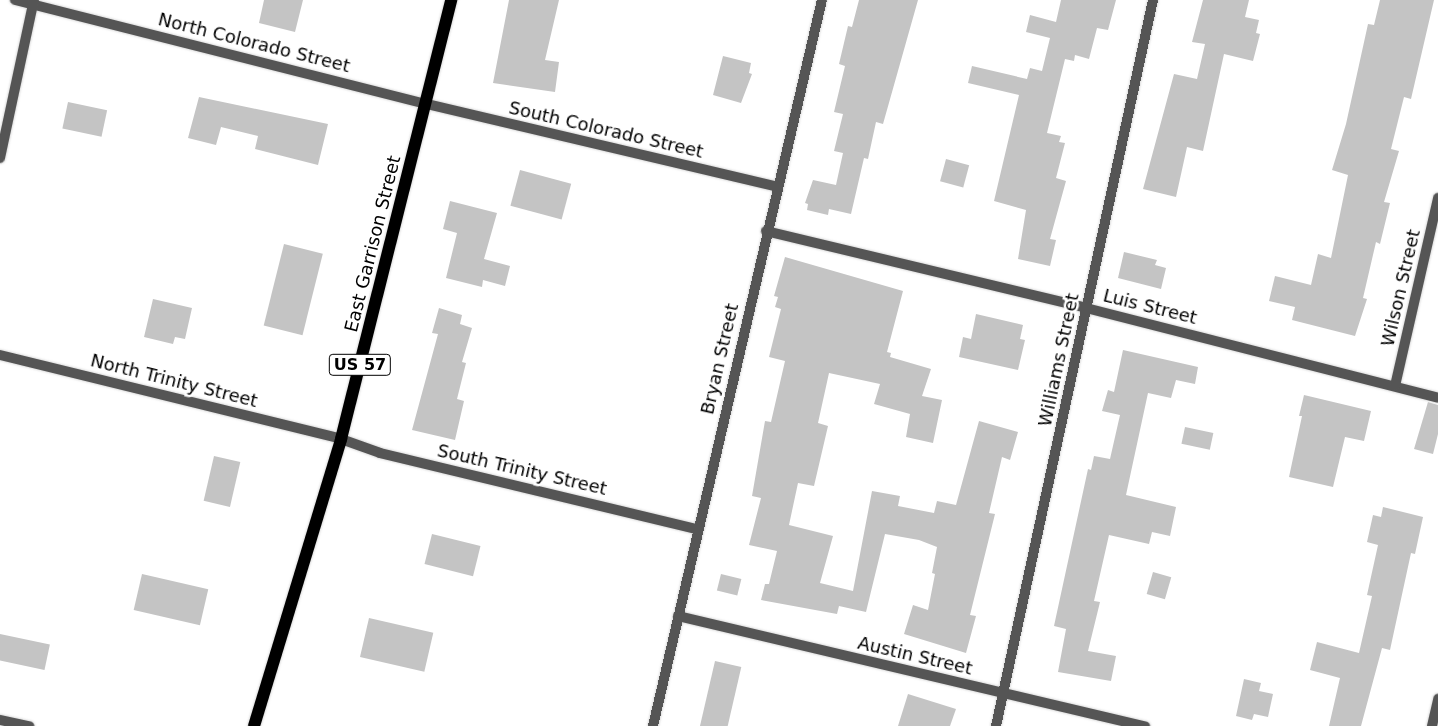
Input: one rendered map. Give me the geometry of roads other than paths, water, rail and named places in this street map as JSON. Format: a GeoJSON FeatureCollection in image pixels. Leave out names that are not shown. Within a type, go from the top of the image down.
{"type":"FeatureCollection","features":[{"type":"Feature","properties":{"kind":"main road","name":"East Garrison Street"},"geometry":{"type":"LineString","coordinates":[[254,726],[341,439],[452,0]]}},
{"type":"Feature","properties":{"kind":"street","name":"North Colorado Street"},"geometry":{"type":"LineString","coordinates":[[15,0],[34,2],[427,104]]}},
{"type":"Feature","properties":{"kind":"street","name":"Bryan Street"},"geometry":{"type":"LineString","coordinates":[[653,726],[766,231],[822,0]]}},
{"type":"Feature","properties":{"kind":"street","name":"Williams Street"},"geometry":{"type":"LineString","coordinates":[[996,726],[1153,0]]}},
{"type":"Feature","properties":{"kind":"street"},"geometry":{"type":"LineString","coordinates":[[0,158],[34,2]]}},
{"type":"Feature","properties":{"kind":"street","name":"South Colorado Street"},"geometry":{"type":"LineString","coordinates":[[427,104],[777,187]]}},
{"type":"Feature","properties":{"kind":"street","name":"Wilson Street"},"geometry":{"type":"LineString","coordinates":[[1395,386],[1438,198]]}},
{"type":"Feature","properties":{"kind":"street","name":"Luis Street"},"geometry":{"type":"LineString","coordinates":[[766,231],[1086,308],[1438,398]]}},
{"type":"Feature","properties":{"kind":"street","name":"North Trinity Street"},"geometry":{"type":"LineString","coordinates":[[0,355],[341,439]]}},
{"type":"Feature","properties":{"kind":"street","name":"South Trinity Street"},"geometry":{"type":"LineString","coordinates":[[341,439],[380,453],[697,529]]}},
{"type":"Feature","properties":{"kind":"street","name":"Austin Street"},"geometry":{"type":"LineString","coordinates":[[678,616],[1145,726]]}},
{"type":"Feature","properties":{"kind":"street"},"geometry":{"type":"LineString","coordinates":[[1432,726],[1438,699]]}},
{"type":"Feature","properties":{"kind":"street"},"geometry":{"type":"LineString","coordinates":[[0,720],[29,726]]}}]}
